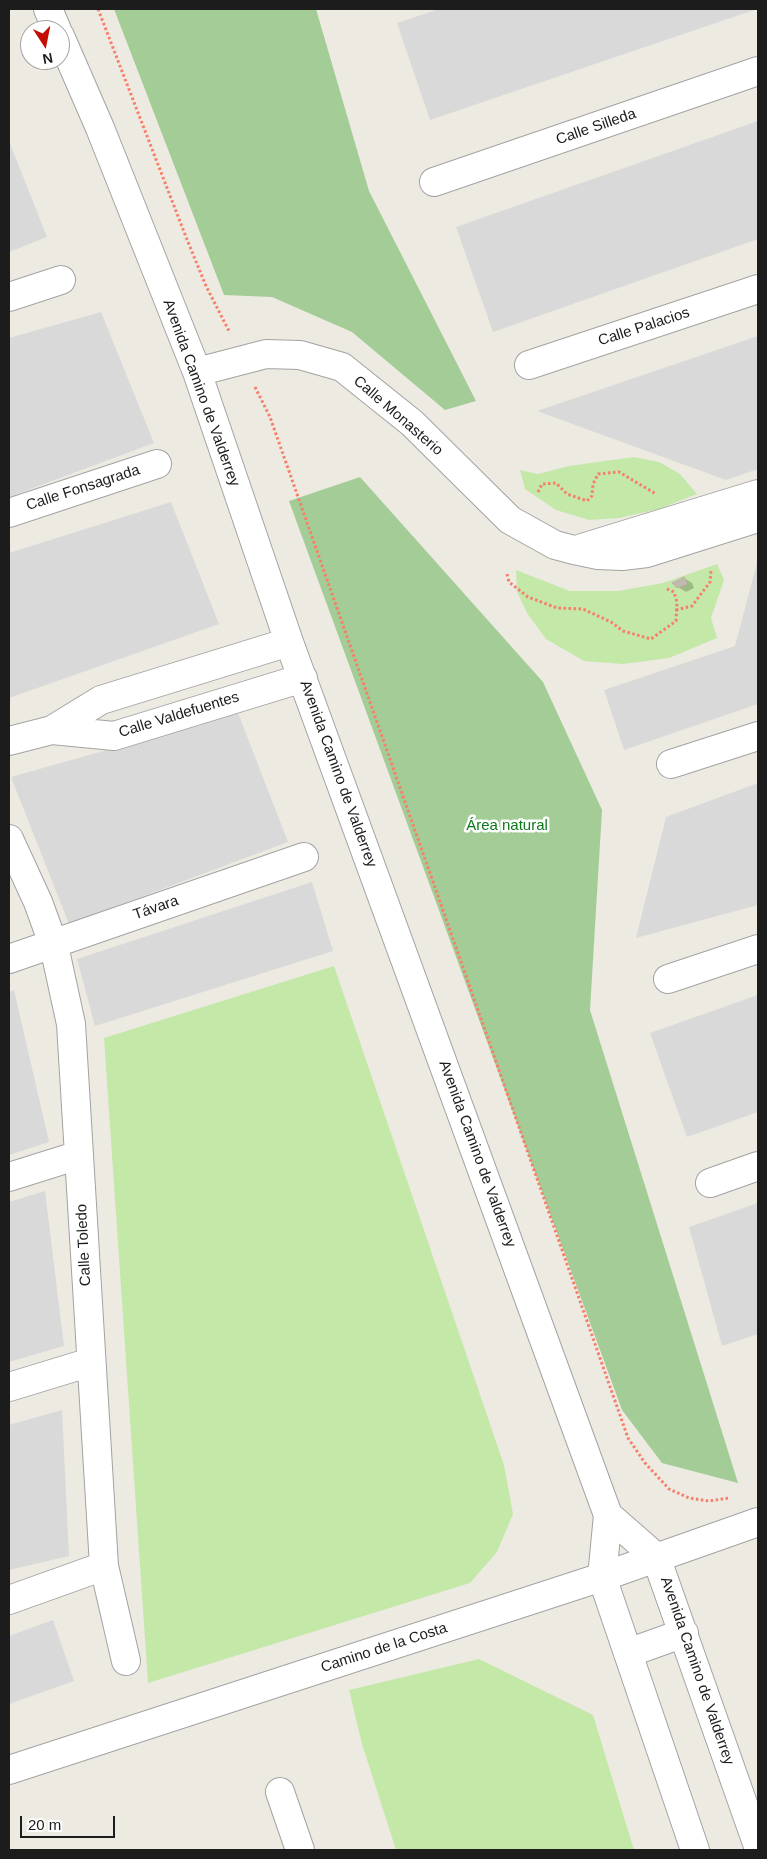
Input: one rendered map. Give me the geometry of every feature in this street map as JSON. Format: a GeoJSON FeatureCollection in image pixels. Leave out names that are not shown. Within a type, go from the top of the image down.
{"type":"FeatureCollection","features":[{"type":"Feature","properties":{"kind":"street","name":"Avenida Camino de Valderrey"},"geometry":{"type":"LineString","coordinates":[[70,59],[100,128],[197,372],[289,642],[608,1514],[602,1577],[695,1850]]}},
{"type":"Feature","properties":{"kind":"street","name":"Calle Silleda"},"geometry":{"type":"LineString","coordinates":[[434,182],[758,71]]}},
{"type":"Feature","properties":{"kind":"street"},"geometry":{"type":"LineString","coordinates":[[9,297],[60,280]]}},
{"type":"Feature","properties":{"kind":"street","name":"Calle Palacios"},"geometry":{"type":"LineString","coordinates":[[529,365],[758,289]]}},
{"type":"Feature","properties":{"kind":"street","name":"Calle Monasterio"},"geometry":{"type":"LineString","coordinates":[[197,372],[266,354],[300,354],[342,367],[412,423],[510,520],[546,541],[574,550],[598,555],[622,556],[647,553],[758,518]]}},
{"type":"Feature","properties":{"kind":"street","name":"Calle Fonsagrada"},"geometry":{"type":"LineString","coordinates":[[9,513],[157,464]]}},
{"type":"Feature","properties":{"kind":"street"},"geometry":{"type":"LineString","coordinates":[[574,550],[758,494]]}},
{"type":"Feature","properties":{"kind":"street","name":"Calle Valdefuentes"},"geometry":{"type":"LineString","coordinates":[[9,741],[52,730],[101,700],[289,642]]}},
{"type":"Feature","properties":{"kind":"street","name":"Calle Valdefuentes"},"geometry":{"type":"LineString","coordinates":[[52,730],[114,736],[303,678]]}},
{"type":"Feature","properties":{"kind":"street"},"geometry":{"type":"LineString","coordinates":[[671,764],[758,736]]}},
{"type":"Feature","properties":{"kind":"street","name":"Calle Toledo"},"geometry":{"type":"LineString","coordinates":[[9,839],[38,902],[53,944],[65,989],[71,1024],[104,1566],[126,1660]]}},
{"type":"Feature","properties":{"kind":"street","name":"Távara"},"geometry":{"type":"LineString","coordinates":[[9,959],[304,857]]}},
{"type":"Feature","properties":{"kind":"street"},"geometry":{"type":"LineString","coordinates":[[668,979],[758,949]]}},
{"type":"Feature","properties":{"kind":"street"},"geometry":{"type":"LineString","coordinates":[[9,1177],[79,1155]]}},
{"type":"Feature","properties":{"kind":"street"},"geometry":{"type":"LineString","coordinates":[[710,1183],[758,1166]]}},
{"type":"Feature","properties":{"kind":"street"},"geometry":{"type":"LineString","coordinates":[[9,1388],[91,1362]]}},
{"type":"Feature","properties":{"kind":"street","name":"Avenida Camino de Valderrey"},"geometry":{"type":"LineString","coordinates":[[608,1514],[656,1557],[758,1846]]}},
{"type":"Feature","properties":{"kind":"street","name":"Camino de la Costa"},"geometry":{"type":"LineString","coordinates":[[9,1770],[602,1577],[758,1522]]}},
{"type":"Feature","properties":{"kind":"street"},"geometry":{"type":"LineString","coordinates":[[9,1600],[104,1566]]}},
{"type":"Feature","properties":{"kind":"street"},"geometry":{"type":"LineString","coordinates":[[628,1653],[684,1633]]}},
{"type":"Feature","properties":{"kind":"street"},"geometry":{"type":"LineString","coordinates":[[280,1792],[300,1850]]}},
{"type":"Feature","properties":{"kind":"path"},"geometry":{"type":"LineString","coordinates":[[98,9],[186,237],[273,426],[628,1438],[645,1463],[669,1489],[689,1498],[709,1501],[729,1498],[736,1503]]}},
{"type":"Feature","properties":{"kind":"path"},"geometry":{"type":"LineString","coordinates":[[538,492],[542,484],[556,483],[567,494],[587,501],[592,496],[593,484],[598,474],[619,472],[660,496]]}},
{"type":"Feature","properties":{"kind":"path"},"geometry":{"type":"LineString","coordinates":[[676,610],[692,606],[710,582],[710,571]]}},
{"type":"Feature","properties":{"kind":"path"},"geometry":{"type":"LineString","coordinates":[[507,574],[509,582],[528,597],[557,608],[582,609],[611,622],[624,631],[636,636],[652,639],[676,621],[677,602],[674,592],[665,588]]}},
{"type":"Feature","properties":{"kind":"shaded area"},"geometry":{"type":"Polygon","coordinates":[[[439,9],[757,9],[430,120],[397,23],[439,9]]]}},
{"type":"Feature","properties":{"kind":"shaded area"},"geometry":{"type":"Polygon","coordinates":[[[758,121],[758,239],[493,332],[456,227],[758,121]]]}},
{"type":"Feature","properties":{"kind":"shaded area"},"geometry":{"type":"Polygon","coordinates":[[[9,141],[47,237],[9,252],[9,141]]]}},
{"type":"Feature","properties":{"kind":"shaded area"},"geometry":{"type":"Polygon","coordinates":[[[101,312],[154,443],[9,497],[9,338],[101,312]]]}},
{"type":"Feature","properties":{"kind":"shaded area"},"geometry":{"type":"Polygon","coordinates":[[[758,336],[758,469],[726,480],[537,411],[758,336]]]}},
{"type":"Feature","properties":{"kind":"shaded area"},"geometry":{"type":"Polygon","coordinates":[[[171,502],[219,624],[9,698],[9,553],[171,502]]]}},
{"type":"Feature","properties":{"kind":"shaded area"},"geometry":{"type":"Polygon","coordinates":[[[758,559],[758,704],[624,750],[604,690],[735,646],[758,559]]]}},
{"type":"Feature","properties":{"kind":"shaded area"},"geometry":{"type":"Polygon","coordinates":[[[238,713],[288,842],[69,924],[11,777],[238,713]]]}},
{"type":"Feature","properties":{"kind":"shaded area"},"geometry":{"type":"Polygon","coordinates":[[[758,783],[758,905],[636,938],[666,817],[758,783]]]}},
{"type":"Feature","properties":{"kind":"shaded area"},"geometry":{"type":"Polygon","coordinates":[[[312,882],[333,951],[95,1026],[77,959],[312,882]]]}},
{"type":"Feature","properties":{"kind":"shaded area"},"geometry":{"type":"Polygon","coordinates":[[[14,990],[49,1142],[9,1155],[9,992],[14,990]]]}},
{"type":"Feature","properties":{"kind":"shaded area"},"geometry":{"type":"Polygon","coordinates":[[[758,995],[758,1112],[687,1137],[650,1033],[758,995]]]}},
{"type":"Feature","properties":{"kind":"shaded area"},"geometry":{"type":"Polygon","coordinates":[[[45,1191],[64,1346],[9,1362],[9,1202],[45,1191]]]}},
{"type":"Feature","properties":{"kind":"shaded area"},"geometry":{"type":"Polygon","coordinates":[[[758,1203],[758,1334],[722,1346],[689,1227],[758,1203]]]}},
{"type":"Feature","properties":{"kind":"shaded area"},"geometry":{"type":"Polygon","coordinates":[[[62,1410],[69,1556],[9,1570],[9,1425],[62,1410]]]}},
{"type":"Feature","properties":{"kind":"shaded area"},"geometry":{"type":"Polygon","coordinates":[[[53,1620],[74,1681],[9,1704],[9,1636],[53,1620]]]}},
{"type":"Feature","properties":{"kind":"green space"},"geometry":{"type":"Polygon","coordinates":[[[114,9],[316,9],[369,191],[476,401],[445,410],[352,332],[272,297],[224,295],[114,9]]]}},
{"type":"Feature","properties":{"kind":"green space"},"geometry":{"type":"Polygon","coordinates":[[[634,457],[659,462],[680,474],[697,494],[659,509],[619,518],[589,520],[556,510],[525,489],[520,470],[538,474],[569,466],[634,457]]]}},
{"type":"Feature","properties":{"kind":"green space","name":"Área natural"},"geometry":{"type":"Polygon","coordinates":[[[360,477],[543,682],[602,810],[590,1010],[738,1483],[662,1463],[622,1410],[289,501],[360,477]]]}},
{"type":"Feature","properties":{"kind":"green space"},"geometry":{"type":"Polygon","coordinates":[[[717,564],[724,580],[711,618],[717,638],[669,658],[623,664],[584,661],[546,639],[527,613],[517,592],[516,570],[570,591],[618,591],[663,583],[717,564]]]}},
{"type":"Feature","properties":{"kind":"green space"},"geometry":{"type":"Polygon","coordinates":[[[334,966],[504,1465],[513,1514],[497,1552],[470,1583],[148,1683],[104,1038],[334,966]]]}},
{"type":"Feature","properties":{"kind":"green space"},"geometry":{"type":"Polygon","coordinates":[[[479,1659],[593,1715],[634,1850],[396,1850],[362,1744],[349,1690],[479,1659]]]}},
{"type":"Feature","properties":{"kind":"building"},"geometry":{"type":"Polygon","coordinates":[[[684,577],[687,584],[677,588],[672,583],[684,577]]]}}]}
